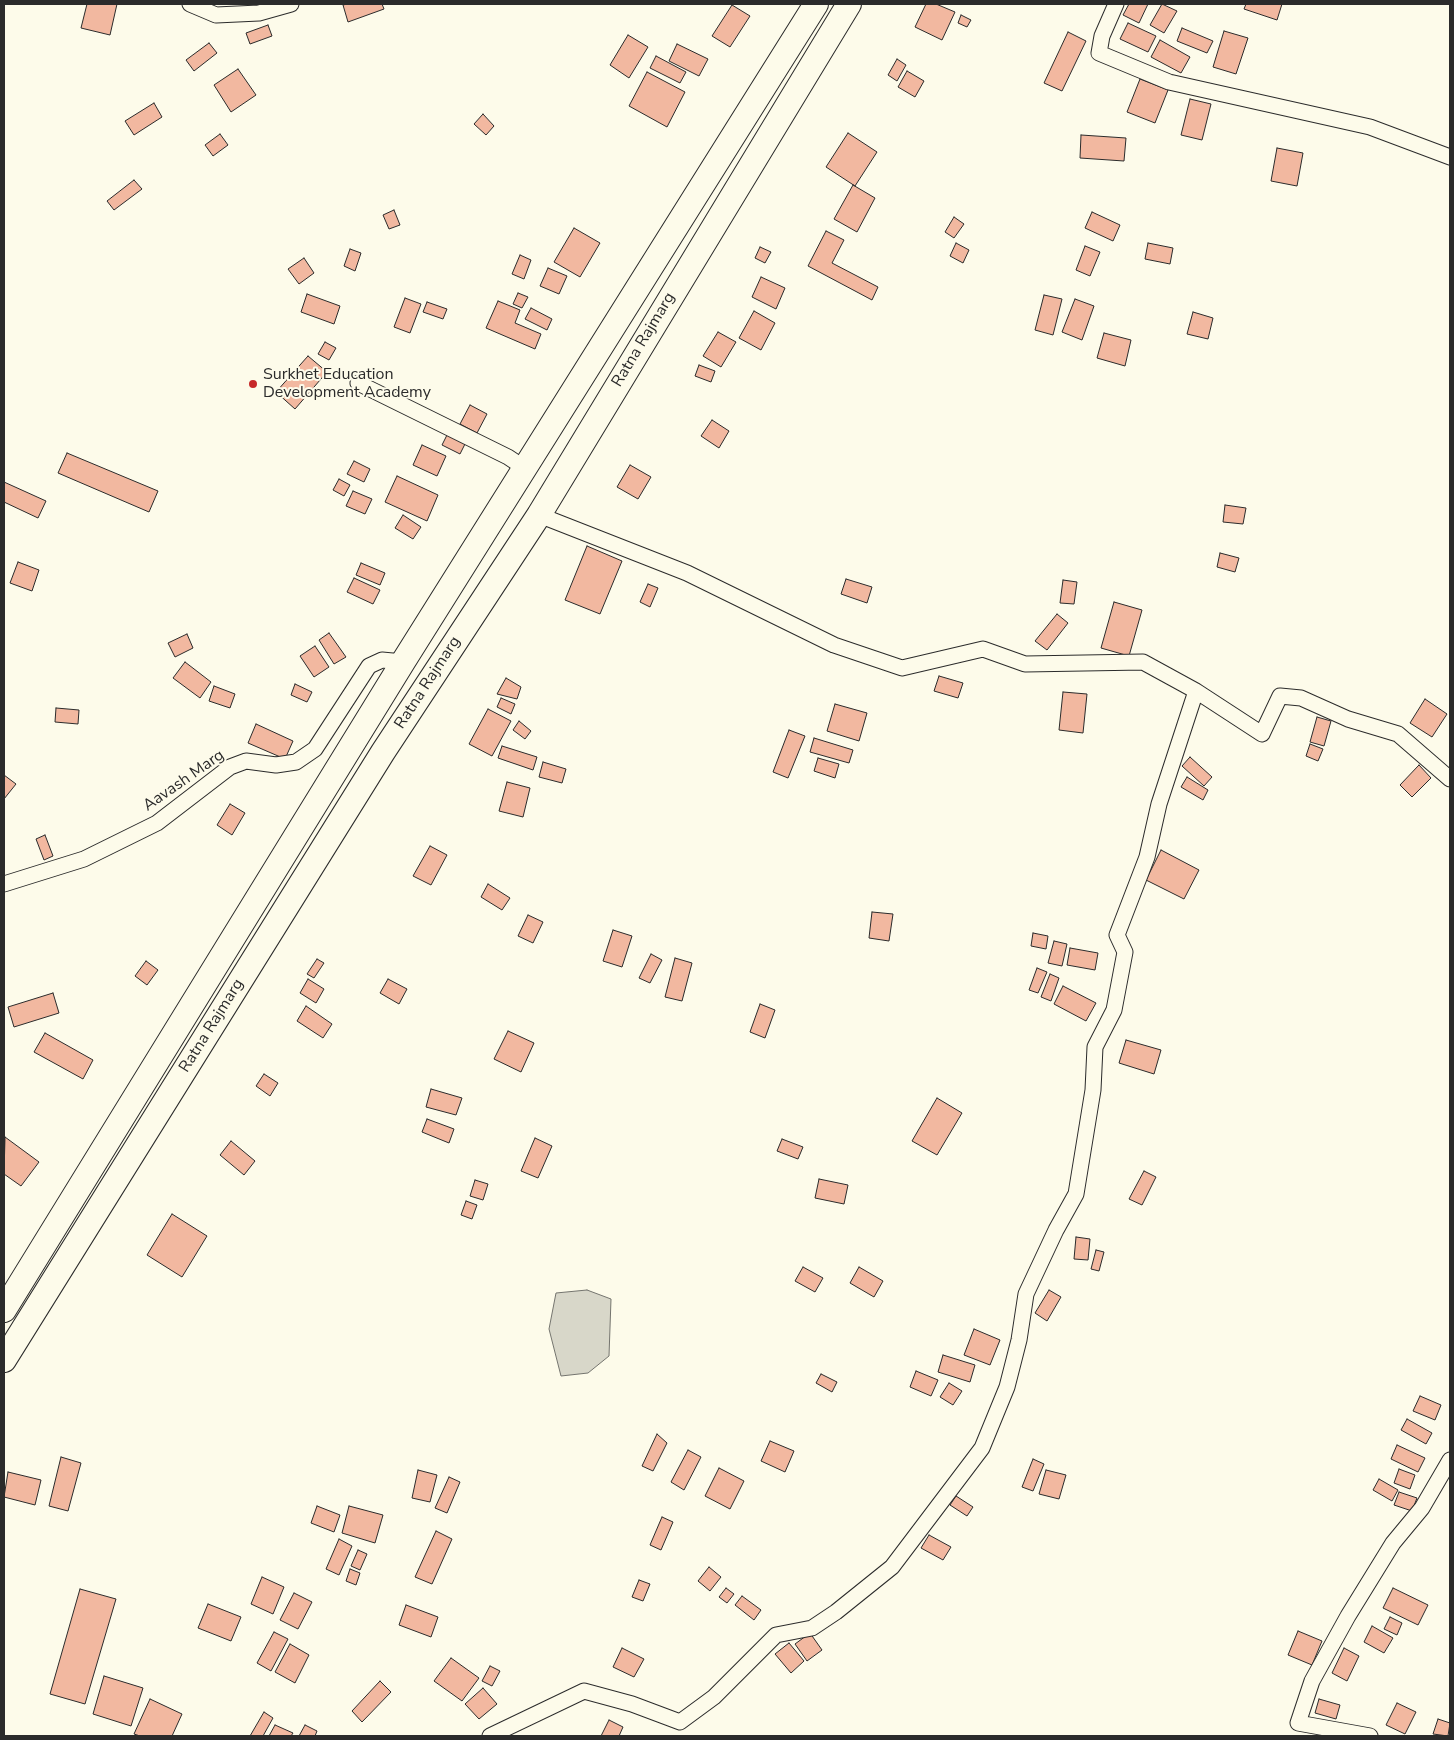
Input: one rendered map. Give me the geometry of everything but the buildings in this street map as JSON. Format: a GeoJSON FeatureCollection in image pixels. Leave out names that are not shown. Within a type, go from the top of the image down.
{"type":"FeatureCollection","features":[{"type":"Feature","properties":{"kind":"main road","name":"Ratna Rajmarg"},"geometry":{"type":"LineString","coordinates":[[4,1310],[403,662],[526,469],[816,4]]}},
{"type":"Feature","properties":{"kind":"main road","name":"Ratna Rajmarg"},"geometry":{"type":"LineString","coordinates":[[4,1360],[383,752],[539,514],[849,4]]}},
{"type":"Feature","properties":{"kind":"street"},"geometry":{"type":"LineString","coordinates":[[190,4],[216,15],[259,13],[291,4]]}},
{"type":"Feature","properties":{"kind":"street"},"geometry":{"type":"LineString","coordinates":[[1116,4],[1102,36],[1099,53],[1169,82],[1370,126],[1450,157]]}},
{"type":"Feature","properties":{"kind":"street"},"geometry":{"type":"LineString","coordinates":[[358,383],[508,458],[526,469]]}},
{"type":"Feature","properties":{"kind":"street"},"geometry":{"type":"LineString","coordinates":[[539,514],[687,573],[834,645],[902,668],[983,649],[1025,664],[1142,662],[1196,691],[1262,734],[1280,696],[1301,698],[1348,719],[1398,734],[1450,779]]}},
{"type":"Feature","properties":{"kind":"street","name":"Aavash Marg"},"geometry":{"type":"LineString","coordinates":[[4,884],[84,859],[157,823],[230,767],[246,761],[276,765],[296,762],[315,749],[369,666],[382,660],[403,662]]}},
{"type":"Feature","properties":{"kind":"street"},"geometry":{"type":"LineString","coordinates":[[490,1736],[584,1692],[632,1704],[680,1722],[714,1697],[776,1635],[812,1628],[836,1612],[892,1567],[982,1448],[1007,1387],[1020,1340],[1026,1294],[1056,1230],[1076,1194],[1093,1090],[1095,1047],[1114,1010],[1125,952],[1117,935],[1147,858],[1159,804],[1196,691]]}},
{"type":"Feature","properties":{"kind":"street"},"geometry":{"type":"LineString","coordinates":[[1370,1736],[1298,1723],[1312,1681],[1348,1616],[1393,1543],[1422,1508],[1450,1460]]}},
{"type":"Feature","properties":{"kind":"shaded area"},"geometry":{"type":"Polygon","coordinates":[[[587,1290],[611,1299],[609,1356],[588,1373],[561,1376],[549,1329],[556,1293],[587,1290]]]}},
{"type":"Feature","properties":{"kind":"place","name":"Surkhet Education Development Academy"},"geometry":{"type":"Point","coordinates":[253,384]}}]}
